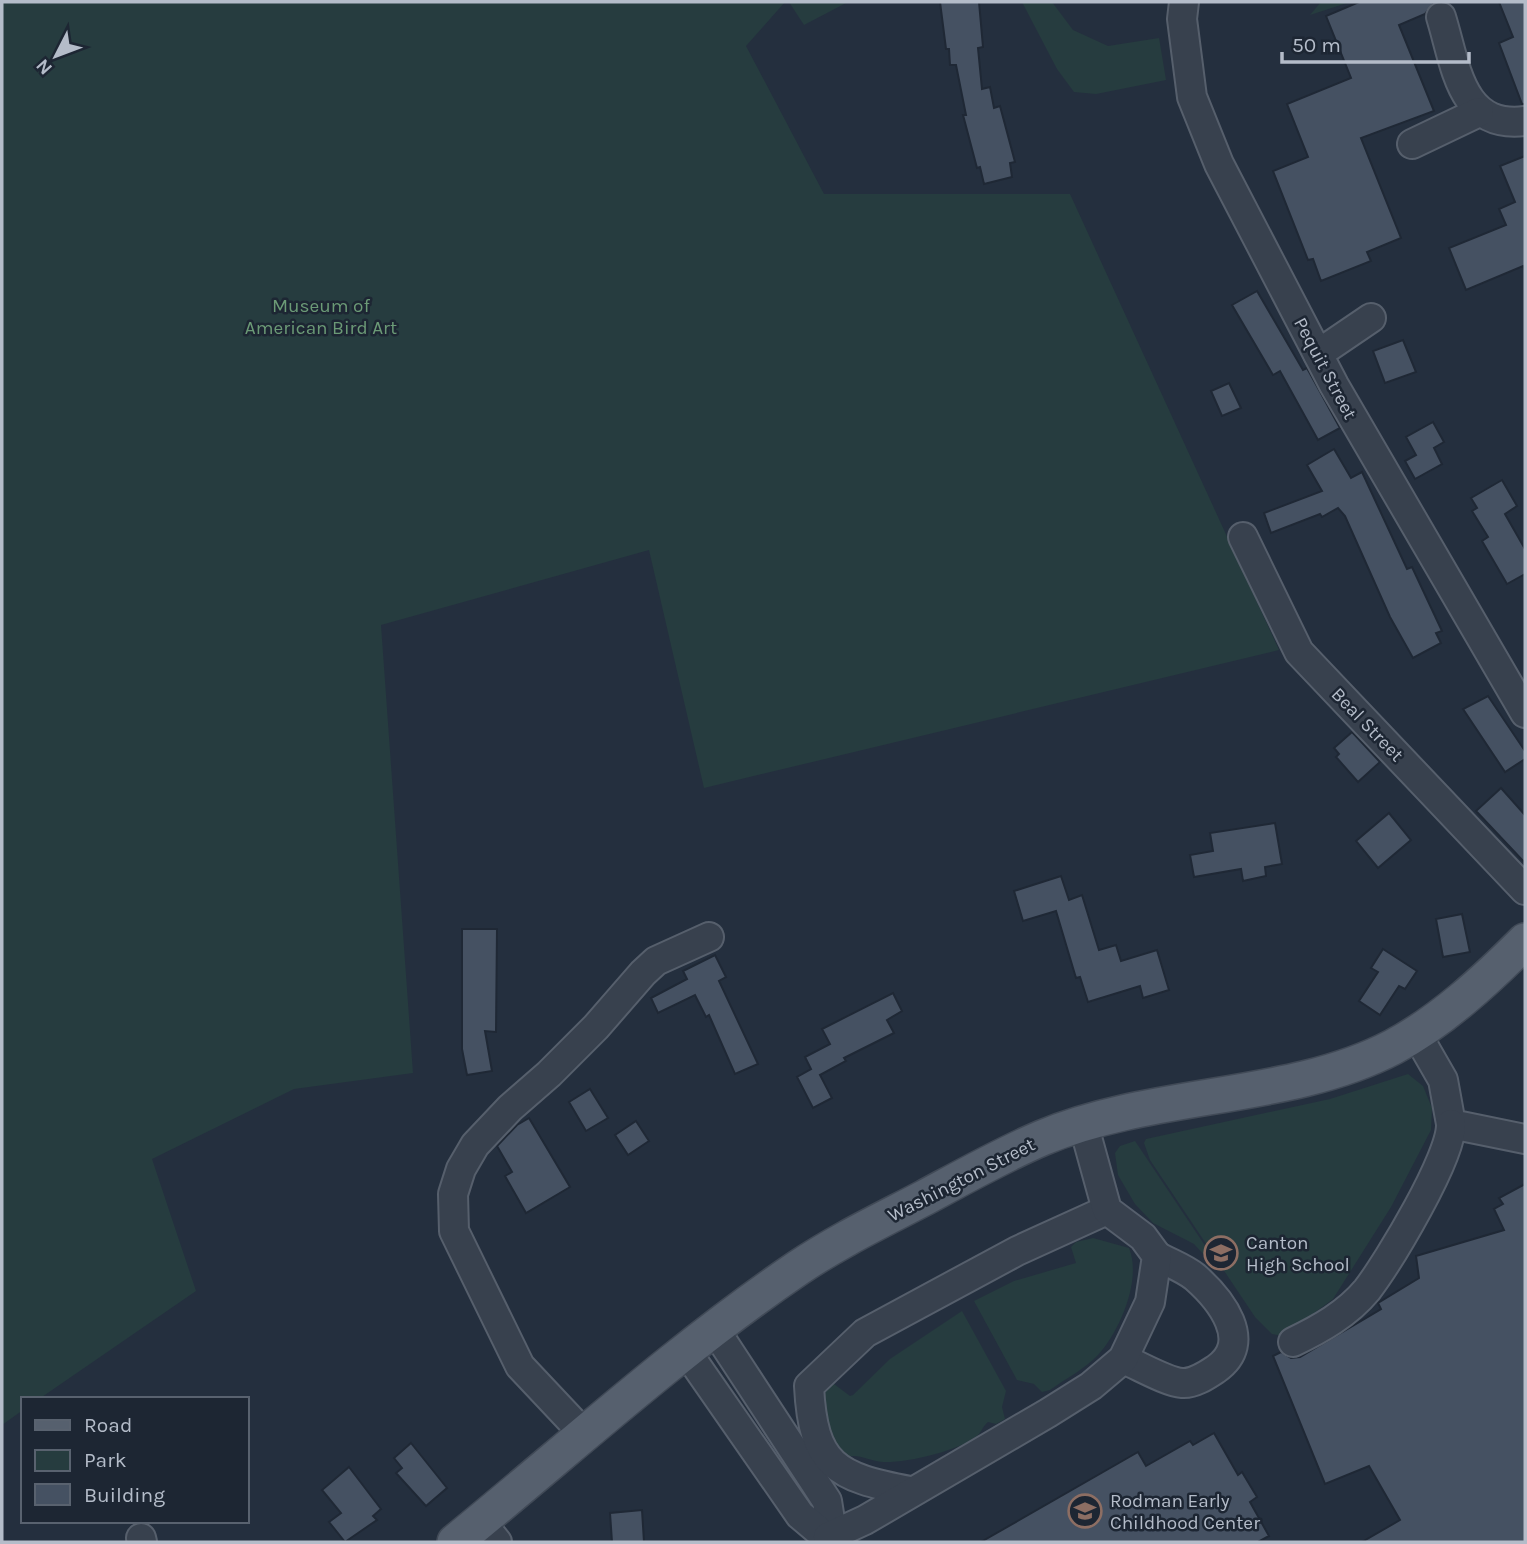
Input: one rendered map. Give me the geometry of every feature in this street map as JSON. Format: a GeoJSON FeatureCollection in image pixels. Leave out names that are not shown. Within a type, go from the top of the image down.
{"type":"FeatureCollection","features":[{"type":"Feature","properties":{"kind":"main road","name":"Washington Street"},"geometry":{"type":"LineString","coordinates":[[477,1535],[584,1434],[686,1351],[799,1267],[861,1231],[999,1159],[1083,1123],[1136,1107],[1210,1096],[1343,1066],[1392,1047],[1416,1033],[1470,991],[1525,940]]}},
{"type":"Feature","properties":{"kind":"street","name":"Pequit Street"},"geometry":{"type":"LineString","coordinates":[[1184,2],[1182,19],[1192,97],[1219,164],[1318,354],[1525,713]]}},
{"type":"Feature","properties":{"kind":"street"},"geometry":{"type":"LineString","coordinates":[[1441,17],[1466,97],[1479,112],[1496,120],[1525,121]]}},
{"type":"Feature","properties":{"kind":"street"},"geometry":{"type":"LineString","coordinates":[[1412,144],[1479,112]]}},
{"type":"Feature","properties":{"kind":"street"},"geometry":{"type":"LineString","coordinates":[[1318,354],[1371,318]]}},
{"type":"Feature","properties":{"kind":"street","name":"Beal Street"},"geometry":{"type":"LineString","coordinates":[[1243,537],[1299,652],[1525,890]]}},
{"type":"Feature","properties":{"kind":"street"},"geometry":{"type":"LineString","coordinates":[[584,1434],[520,1366],[454,1231],[453,1194],[461,1169],[475,1146],[510,1108],[550,1074],[596,1027],[643,973],[656,961],[709,937]]}},
{"type":"Feature","properties":{"kind":"street"},"geometry":{"type":"LineString","coordinates":[[1293,1342],[1341,1315],[1367,1290],[1425,1194],[1447,1150],[1451,1124],[1443,1080],[1416,1033]]}},
{"type":"Feature","properties":{"kind":"street"},"geometry":{"type":"LineString","coordinates":[[1083,1123],[1107,1210],[1143,1237],[1157,1256],[1193,1275],[1219,1301],[1235,1333],[1234,1349],[1222,1365],[1202,1378],[1182,1383],[1123,1359]]}},
{"type":"Feature","properties":{"kind":"street"},"geometry":{"type":"LineString","coordinates":[[1451,1124],[1525,1139]]}},
{"type":"Feature","properties":{"kind":"street"},"geometry":{"type":"LineString","coordinates":[[910,1491],[847,1475],[826,1455],[811,1424],[809,1386],[865,1333],[1017,1251],[1107,1210]]}},
{"type":"Feature","properties":{"kind":"street"},"geometry":{"type":"LineString","coordinates":[[830,1540],[1091,1386],[1123,1359],[1150,1301],[1157,1256]]}},
{"type":"Feature","properties":{"kind":"street"},"geometry":{"type":"LineString","coordinates":[[715,1329],[827,1501],[831,1520],[830,1540]]}},
{"type":"Feature","properties":{"kind":"street"},"geometry":{"type":"LineString","coordinates":[[686,1351],[800,1516],[830,1540]]}},
{"type":"Feature","properties":{"kind":"green space","name":"Museum of American Bird Art"},"geometry":{"type":"Polygon","coordinates":[[[2,2],[785,2],[746,46],[824,194],[1070,194],[1279,650],[704,788],[649,550],[381,625],[413,1073],[294,1089],[152,1159],[196,1291],[42,1397],[21,1397],[21,1411],[2,1425],[2,2]]]}},
{"type":"Feature","properties":{"kind":"green space"},"geometry":{"type":"Polygon","coordinates":[[[789,2],[848,2],[804,25],[789,2]]]}},
{"type":"Feature","properties":{"kind":"green space"},"geometry":{"type":"Polygon","coordinates":[[[1022,2],[1052,2],[1073,30],[1108,46],[1159,38],[1166,80],[1096,94],[1074,92],[1057,69],[1022,2]]]}},
{"type":"Feature","properties":{"kind":"green space"},"geometry":{"type":"Polygon","coordinates":[[[1321,2],[1350,2],[1310,15],[1321,2]]]}},
{"type":"Feature","properties":{"kind":"green space"},"geometry":{"type":"Polygon","coordinates":[[[1408,1074],[1423,1086],[1432,1108],[1431,1130],[1391,1207],[1333,1299],[1283,1336],[1272,1334],[1255,1317],[1150,1160],[1144,1143],[1146,1139],[1330,1099],[1408,1074]]]}},
{"type":"Feature","properties":{"kind":"green space"},"geometry":{"type":"Polygon","coordinates":[[[1135,1141],[1220,1268],[1219,1271],[1194,1244],[1153,1223],[1135,1204],[1118,1175],[1115,1153],[1120,1146],[1135,1141]]]}},
{"type":"Feature","properties":{"kind":"green space"},"geometry":{"type":"Polygon","coordinates":[[[1093,1238],[1129,1248],[1133,1274],[1127,1304],[1114,1333],[1098,1355],[1050,1390],[1042,1392],[1034,1384],[1017,1380],[974,1301],[1014,1281],[1076,1263],[1071,1247],[1076,1242],[1093,1238]]]}},
{"type":"Feature","properties":{"kind":"green space"},"geometry":{"type":"Polygon","coordinates":[[[962,1311],[1006,1391],[1002,1407],[1005,1419],[996,1424],[988,1422],[970,1441],[932,1455],[893,1462],[845,1457],[826,1424],[823,1405],[825,1386],[834,1384],[850,1396],[853,1395],[890,1359],[962,1311]]]}},
{"type":"Feature","properties":{"kind":"building"},"geometry":{"type":"Polygon","coordinates":[[[940,2],[979,2],[983,47],[978,48],[982,89],[990,87],[994,108],[1000,106],[1015,162],[1010,163],[1012,177],[984,184],[980,167],[977,168],[963,115],[966,115],[956,65],[950,65],[949,49],[946,49],[940,2]]]}},
{"type":"Feature","properties":{"kind":"building"},"geometry":{"type":"Polygon","coordinates":[[[1359,2],[1435,2],[1425,14],[1399,25],[1434,111],[1361,138],[1401,238],[1367,252],[1371,261],[1321,281],[1313,259],[1308,260],[1273,171],[1308,157],[1287,104],[1351,78],[1326,16],[1359,2]]]}},
{"type":"Feature","properties":{"kind":"building"},"geometry":{"type":"Polygon","coordinates":[[[1499,2],[1525,2],[1525,104],[1522,104],[1499,43],[1513,37],[1499,2]]]}},
{"type":"Feature","properties":{"kind":"building"},"geometry":{"type":"Polygon","coordinates":[[[1525,156],[1525,270],[1523,266],[1466,290],[1449,248],[1506,225],[1499,209],[1515,202],[1500,166],[1525,156]]]}},
{"type":"Feature","properties":{"kind":"building"},"geometry":{"type":"Polygon","coordinates":[[[1257,291],[1303,370],[1307,368],[1340,428],[1318,440],[1280,371],[1273,375],[1232,305],[1257,291]]]}},
{"type":"Feature","properties":{"kind":"building"},"geometry":{"type":"Polygon","coordinates":[[[1403,340],[1416,372],[1385,383],[1373,351],[1403,340]]]}},
{"type":"Feature","properties":{"kind":"building"},"geometry":{"type":"Polygon","coordinates":[[[1229,383],[1241,408],[1222,416],[1211,391],[1229,383]]]}},
{"type":"Feature","properties":{"kind":"building"},"geometry":{"type":"Polygon","coordinates":[[[1433,422],[1444,442],[1434,448],[1442,464],[1415,479],[1405,461],[1416,455],[1406,437],[1433,422]]]}},
{"type":"Feature","properties":{"kind":"building"},"geometry":{"type":"Polygon","coordinates":[[[1334,449],[1351,478],[1362,472],[1407,569],[1412,567],[1442,631],[1436,633],[1441,643],[1413,658],[1390,617],[1345,516],[1338,508],[1322,517],[1320,514],[1271,533],[1264,513],[1322,491],[1307,465],[1334,449]]]}},
{"type":"Feature","properties":{"kind":"building"},"geometry":{"type":"Polygon","coordinates":[[[1502,480],[1517,506],[1505,514],[1525,549],[1525,574],[1507,584],[1482,541],[1488,537],[1472,511],[1477,508],[1471,498],[1502,480]]]}},
{"type":"Feature","properties":{"kind":"building"},"geometry":{"type":"Polygon","coordinates":[[[1488,696],[1525,751],[1525,759],[1505,772],[1463,709],[1488,696]]]}},
{"type":"Feature","properties":{"kind":"building"},"geometry":{"type":"Polygon","coordinates":[[[1352,732],[1380,762],[1358,782],[1336,757],[1339,754],[1334,748],[1352,732]]]}},
{"type":"Feature","properties":{"kind":"building"},"geometry":{"type":"Polygon","coordinates":[[[1501,788],[1525,815],[1525,863],[1476,811],[1501,788]]]}},
{"type":"Feature","properties":{"kind":"building"},"geometry":{"type":"Polygon","coordinates":[[[1389,813],[1411,840],[1378,868],[1356,841],[1389,813]]]}},
{"type":"Feature","properties":{"kind":"building"},"geometry":{"type":"Polygon","coordinates":[[[1275,823],[1282,864],[1265,867],[1266,876],[1243,881],[1241,869],[1194,877],[1190,855],[1213,851],[1210,833],[1275,823]]]}},
{"type":"Feature","properties":{"kind":"building"},"geometry":{"type":"Polygon","coordinates":[[[1061,876],[1069,900],[1082,895],[1099,950],[1116,945],[1121,961],[1157,950],[1169,990],[1143,998],[1140,986],[1088,1002],[1080,977],[1076,978],[1056,911],[1023,921],[1014,891],[1061,876]]]}},
{"type":"Feature","properties":{"kind":"building"},"geometry":{"type":"Polygon","coordinates":[[[1462,914],[1470,952],[1443,957],[1436,919],[1462,914]]]}},
{"type":"Feature","properties":{"kind":"building"},"geometry":{"type":"Polygon","coordinates":[[[462,929],[497,929],[496,1032],[485,1031],[492,1071],[467,1075],[462,1049],[462,929]]]}},
{"type":"Feature","properties":{"kind":"building"},"geometry":{"type":"Polygon","coordinates":[[[1383,949],[1417,971],[1405,989],[1399,986],[1380,1015],[1359,1001],[1378,972],[1371,968],[1383,949]]]}},
{"type":"Feature","properties":{"kind":"building"},"geometry":{"type":"Polygon","coordinates":[[[715,955],[726,977],[719,981],[758,1064],[735,1074],[709,1015],[706,1017],[695,995],[658,1013],[651,998],[687,979],[683,971],[715,955]]]}},
{"type":"Feature","properties":{"kind":"building"},"geometry":{"type":"Polygon","coordinates":[[[893,993],[902,1011],[887,1020],[894,1033],[844,1058],[846,1061],[820,1075],[832,1098],[813,1108],[797,1077],[811,1069],[805,1057],[830,1044],[822,1029],[893,993]]]}},
{"type":"Feature","properties":{"kind":"building"},"geometry":{"type":"Polygon","coordinates":[[[590,1089],[608,1118],[586,1131],[569,1102],[590,1089]]]}},
{"type":"Feature","properties":{"kind":"building"},"geometry":{"type":"Polygon","coordinates":[[[529,1118],[570,1187],[526,1213],[505,1176],[512,1172],[497,1146],[517,1125],[529,1118]]]}},
{"type":"Feature","properties":{"kind":"building"},"geometry":{"type":"Polygon","coordinates":[[[636,1121],[649,1141],[628,1155],[615,1135],[636,1121]]]}},
{"type":"Feature","properties":{"kind":"building"},"geometry":{"type":"Polygon","coordinates":[[[1525,1184],[1525,1542],[1362,1542],[1400,1520],[1369,1466],[1325,1484],[1273,1356],[1281,1352],[1291,1358],[1300,1357],[1381,1309],[1378,1303],[1419,1278],[1416,1256],[1504,1230],[1494,1209],[1503,1204],[1499,1198],[1525,1184]]]}},
{"type":"Feature","properties":{"kind":"building"},"geometry":{"type":"Polygon","coordinates":[[[1214,1433],[1238,1475],[1242,1472],[1257,1497],[1250,1502],[1269,1536],[1258,1542],[981,1542],[1138,1452],[1146,1466],[1190,1441],[1193,1445],[1214,1433]]]}},
{"type":"Feature","properties":{"kind":"building"},"geometry":{"type":"Polygon","coordinates":[[[411,1443],[447,1488],[426,1506],[396,1473],[402,1468],[394,1458],[411,1443]]]}},
{"type":"Feature","properties":{"kind":"building"},"geometry":{"type":"Polygon","coordinates":[[[349,1467],[381,1509],[373,1516],[377,1520],[345,1542],[329,1522],[341,1513],[322,1490],[349,1467]]]}},
{"type":"Feature","properties":{"kind":"building"},"geometry":{"type":"Polygon","coordinates":[[[642,1510],[644,1542],[612,1542],[610,1513],[642,1510]]]}},
{"type":"Feature","properties":{"kind":"place","name":"Canton High School"},"geometry":{"type":"Point","coordinates":[1221,1253]}},
{"type":"Feature","properties":{"kind":"place","name":"Rodman Early Childhood Center"},"geometry":{"type":"Point","coordinates":[1085,1511]}}]}
